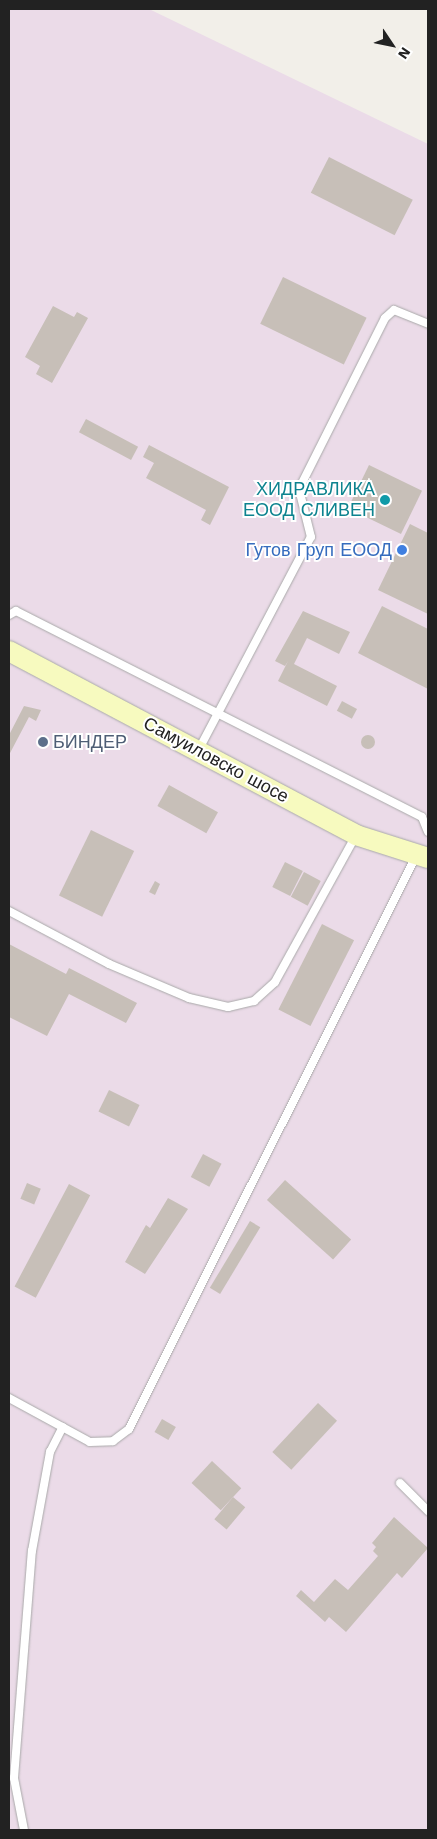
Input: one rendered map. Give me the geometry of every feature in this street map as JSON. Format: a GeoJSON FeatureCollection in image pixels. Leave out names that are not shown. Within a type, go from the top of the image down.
{"type":"FeatureCollection","features":[{"type":"Feature","properties":{"kind":"street","name":"Самуиловско шосе"},"geometry":{"type":"LineString","coordinates":[[9,651],[356,835],[423,856]]}},
{"type":"Feature","properties":{"kind":"lane"},"geometry":{"type":"LineString","coordinates":[[198,751],[312,537],[299,489],[385,318],[394,310],[428,324]]}},
{"type":"Feature","properties":{"kind":"lane"},"geometry":{"type":"LineString","coordinates":[[9,615],[16,611],[422,817],[428,832]]}},
{"type":"Feature","properties":{"kind":"lane"},"geometry":{"type":"LineString","coordinates":[[9,912],[109,964],[189,998],[228,1007],[254,1001],[275,982],[356,835]]}},
{"type":"Feature","properties":{"kind":"lane"},"geometry":{"type":"LineString","coordinates":[[9,1398],[90,1442],[113,1441],[129,1429],[423,856]]}},
{"type":"Feature","properties":{"kind":"lane"},"geometry":{"type":"LineString","coordinates":[[24,1830],[14,1778],[32,1551],[50,1452],[62,1427]]}},
{"type":"Feature","properties":{"kind":"lane"},"geometry":{"type":"LineString","coordinates":[[400,1484],[428,1511]]}},
{"type":"Feature","properties":{"kind":"shaded area"},"geometry":{"type":"Polygon","coordinates":[[[9,9],[149,9],[428,144],[428,1830],[9,1830],[9,9]]]}},
{"type":"Feature","properties":{"kind":"building"},"geometry":{"type":"Polygon","coordinates":[[[329,157],[413,200],[395,235],[311,193],[329,157]]]}},
{"type":"Feature","properties":{"kind":"building"},"geometry":{"type":"Polygon","coordinates":[[[283,277],[367,318],[344,365],[260,324],[283,277]]]}},
{"type":"Feature","properties":{"kind":"building"},"geometry":{"type":"Polygon","coordinates":[[[53,306],[74,317],[77,312],[88,318],[52,383],[36,374],[40,366],[25,357],[53,306]]]}},
{"type":"Feature","properties":{"kind":"building"},"geometry":{"type":"Polygon","coordinates":[[[86,419],[138,447],[131,460],[79,432],[86,419]]]}},
{"type":"Feature","properties":{"kind":"building"},"geometry":{"type":"Polygon","coordinates":[[[149,445],[229,487],[210,525],[201,520],[206,510],[146,478],[154,463],[143,457],[149,445]]]}},
{"type":"Feature","properties":{"kind":"building","name":"ХИДРАВЛИКА ЕООД СЛИВЕН"},"geometry":{"type":"Polygon","coordinates":[[[369,465],[422,491],[401,534],[348,508],[369,465]]]}},
{"type":"Feature","properties":{"kind":"building"},"geometry":{"type":"Polygon","coordinates":[[[410,524],[428,533],[428,614],[378,590],[410,524]]]}},
{"type":"Feature","properties":{"kind":"building"},"geometry":{"type":"Polygon","coordinates":[[[382,606],[428,629],[428,689],[358,653],[382,606]]]}},
{"type":"Feature","properties":{"kind":"building"},"geometry":{"type":"Polygon","coordinates":[[[303,611],[350,632],[339,654],[307,638],[294,664],[337,686],[327,706],[278,681],[288,661],[285,666],[275,661],[303,611]]]}},
{"type":"Feature","properties":{"kind":"building"},"geometry":{"type":"Polygon","coordinates":[[[342,701],[357,709],[352,719],[337,711],[342,701]]]}},
{"type":"Feature","properties":{"kind":"building"},"geometry":{"type":"Polygon","coordinates":[[[24,706],[41,710],[36,721],[29,717],[9,755],[9,735],[24,706]]]}},
{"type":"Feature","properties":{"kind":"building"},"geometry":{"type":"Polygon","coordinates":[[[365,735],[371,735],[375,742],[371,749],[365,749],[361,745],[361,739],[365,735]]]}},
{"type":"Feature","properties":{"kind":"building"},"geometry":{"type":"Polygon","coordinates":[[[169,785],[218,812],[206,833],[157,806],[169,785]]]}},
{"type":"Feature","properties":{"kind":"building"},"geometry":{"type":"Polygon","coordinates":[[[91,830],[134,851],[102,917],[59,896],[91,830]]]}},
{"type":"Feature","properties":{"kind":"building"},"geometry":{"type":"Polygon","coordinates":[[[285,862],[303,871],[290,896],[272,887],[285,862]]]}},
{"type":"Feature","properties":{"kind":"building"},"geometry":{"type":"Polygon","coordinates":[[[304,872],[321,881],[308,906],[291,897],[304,872]]]}},
{"type":"Feature","properties":{"kind":"building"},"geometry":{"type":"Polygon","coordinates":[[[155,881],[160,884],[155,895],[149,892],[155,881]]]}},
{"type":"Feature","properties":{"kind":"building"},"geometry":{"type":"Polygon","coordinates":[[[322,924],[354,940],[310,1026],[278,1010],[322,924]]]}},
{"type":"Feature","properties":{"kind":"building"},"geometry":{"type":"Polygon","coordinates":[[[9,944],[66,974],[69,968],[137,1003],[126,1023],[69,994],[47,1036],[9,1017],[9,944]]]}},
{"type":"Feature","properties":{"kind":"building"},"geometry":{"type":"Polygon","coordinates":[[[109,1090],[140,1105],[129,1126],[98,1112],[109,1090]]]}},
{"type":"Feature","properties":{"kind":"building"},"geometry":{"type":"Polygon","coordinates":[[[203,1154],[222,1164],[209,1187],[191,1177],[203,1154]]]}},
{"type":"Feature","properties":{"kind":"building"},"geometry":{"type":"Polygon","coordinates":[[[285,1180],[351,1240],[333,1260],[267,1200],[285,1180]]]}},
{"type":"Feature","properties":{"kind":"building"},"geometry":{"type":"Polygon","coordinates":[[[27,1183],[41,1189],[34,1205],[20,1199],[27,1183]]]}},
{"type":"Feature","properties":{"kind":"building"},"geometry":{"type":"Polygon","coordinates":[[[69,1184],[90,1195],[36,1298],[15,1286],[69,1184]]]}},
{"type":"Feature","properties":{"kind":"building"},"geometry":{"type":"Polygon","coordinates":[[[168,1198],[188,1209],[145,1274],[125,1262],[146,1225],[150,1228],[168,1198]]]}},
{"type":"Feature","properties":{"kind":"building"},"geometry":{"type":"Polygon","coordinates":[[[250,1221],[260,1227],[220,1294],[210,1288],[250,1221]]]}},
{"type":"Feature","properties":{"kind":"building"},"geometry":{"type":"Polygon","coordinates":[[[318,1403],[337,1421],[291,1470],[272,1452],[318,1403]]]}},
{"type":"Feature","properties":{"kind":"building"},"geometry":{"type":"Polygon","coordinates":[[[162,1419],[176,1427],[168,1440],[154,1432],[162,1419]]]}},
{"type":"Feature","properties":{"kind":"building"},"geometry":{"type":"Polygon","coordinates":[[[212,1461],[241,1488],[221,1510],[192,1483],[212,1461]]]}},
{"type":"Feature","properties":{"kind":"building"},"geometry":{"type":"Polygon","coordinates":[[[233,1497],[245,1507],[227,1529],[214,1519],[233,1497]]]}},
{"type":"Feature","properties":{"kind":"building"},"geometry":{"type":"Polygon","coordinates":[[[394,1517],[428,1548],[402,1578],[397,1573],[346,1632],[329,1617],[325,1622],[296,1596],[301,1590],[314,1602],[335,1579],[348,1590],[378,1556],[373,1551],[376,1547],[372,1543],[394,1517]]]}},
{"type":"Feature","properties":{"kind":"place","name":"ХИДРАВЛИКА ЕООД СЛИВЕН"},"geometry":{"type":"Point","coordinates":[385,500]}},
{"type":"Feature","properties":{"kind":"place","name":"Гутов Груп ЕООД"},"geometry":{"type":"Point","coordinates":[402,550]}},
{"type":"Feature","properties":{"kind":"place","name":"БИНДЕР"},"geometry":{"type":"Point","coordinates":[43,742]}}]}
